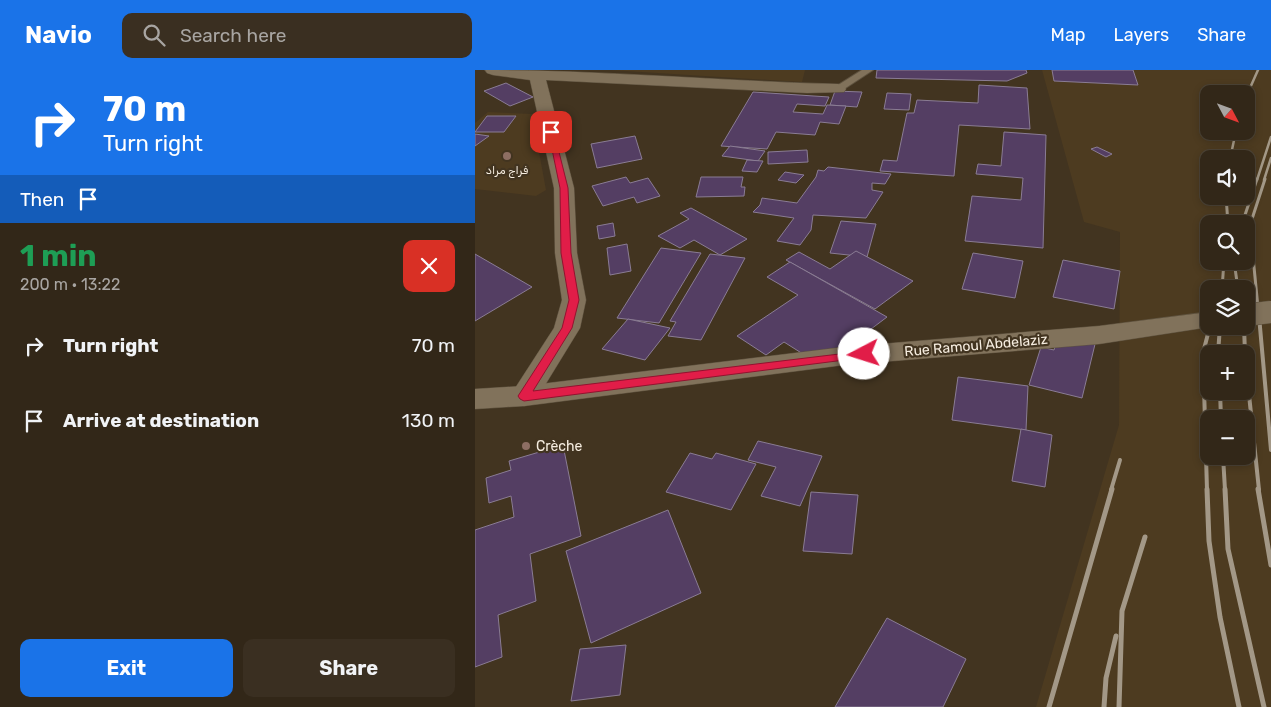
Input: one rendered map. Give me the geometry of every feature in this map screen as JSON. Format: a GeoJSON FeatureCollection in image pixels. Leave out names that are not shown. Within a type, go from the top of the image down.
{"type":"FeatureCollection","features":[{"type":"Feature","properties":{"kind":"street"},"geometry":{"type":"LineString","coordinates":[[493,70],[513,74],[538,73],[711,86],[838,89]]}},
{"type":"Feature","properties":{"kind":"street"},"geometry":{"type":"LineString","coordinates":[[524,396],[567,328],[574,300],[566,253],[564,188],[538,73]]}},
{"type":"Feature","properties":{"kind":"street"},"geometry":{"type":"LineString","coordinates":[[1255,314],[1271,312]]}},
{"type":"Feature","properties":{"kind":"street","name":"Rue Ramoul Abdelaziz"},"geometry":{"type":"LineString","coordinates":[[475,400],[524,396],[844,356],[1099,335],[1200,321]]}},
{"type":"Feature","properties":{"kind":"lane"},"geometry":{"type":"LineString","coordinates":[[838,89],[868,70]]}},
{"type":"Feature","properties":{"kind":"shaded area"},"geometry":{"type":"Polygon","coordinates":[[[610,70],[805,70],[802,82],[610,70]]]}},
{"type":"Feature","properties":{"kind":"shaded area"},"geometry":{"type":"Polygon","coordinates":[[[1042,70],[1271,70],[1271,707],[1036,707],[1119,425],[1120,232],[1084,222],[1042,70]]]}},
{"type":"Feature","properties":{"kind":"shaded area","name":"فراج مراد"},"geometry":{"type":"Polygon","coordinates":[[[488,112],[532,114],[546,190],[536,196],[475,189],[475,123],[488,112]]]}},
{"type":"Feature","properties":{"kind":"building"},"geometry":{"type":"Polygon","coordinates":[[[877,70],[1026,70],[1027,73],[1007,81],[876,78],[877,70]]]}},
{"type":"Feature","properties":{"kind":"building"},"geometry":{"type":"Polygon","coordinates":[[[1052,70],[1133,70],[1138,85],[1054,81],[1052,70]]]}},
{"type":"Feature","properties":{"kind":"building"},"geometry":{"type":"Polygon","coordinates":[[[506,83],[533,97],[510,106],[484,91],[506,83]]]}},
{"type":"Feature","properties":{"kind":"building"},"geometry":{"type":"Polygon","coordinates":[[[979,85],[1027,88],[1030,129],[959,125],[954,176],[880,171],[883,160],[897,161],[907,113],[914,113],[917,100],[978,103],[979,85]]]}},
{"type":"Feature","properties":{"kind":"building"},"geometry":{"type":"Polygon","coordinates":[[[835,91],[862,92],[857,107],[830,105],[835,91]]]}},
{"type":"Feature","properties":{"kind":"building"},"geometry":{"type":"Polygon","coordinates":[[[753,92],[829,97],[825,106],[797,104],[793,112],[823,114],[827,105],[846,106],[839,124],[820,122],[815,135],[776,132],[767,149],[721,146],[753,92]]]}},
{"type":"Feature","properties":{"kind":"building"},"geometry":{"type":"Polygon","coordinates":[[[887,93],[911,94],[909,110],[884,109],[887,93]]]}},
{"type":"Feature","properties":{"kind":"building"},"geometry":{"type":"Polygon","coordinates":[[[487,116],[516,116],[504,132],[475,132],[487,116]]]}},
{"type":"Feature","properties":{"kind":"building"},"geometry":{"type":"Polygon","coordinates":[[[1004,132],[1046,135],[1043,248],[965,241],[972,196],[1021,200],[1023,178],[976,174],[978,164],[1001,166],[1004,132]]]}},
{"type":"Feature","properties":{"kind":"building"},"geometry":{"type":"Polygon","coordinates":[[[475,134],[489,136],[475,146],[475,134]]]}},
{"type":"Feature","properties":{"kind":"building"},"geometry":{"type":"Polygon","coordinates":[[[635,136],[642,159],[597,168],[591,144],[635,136]]]}},
{"type":"Feature","properties":{"kind":"building"},"geometry":{"type":"Polygon","coordinates":[[[730,146],[765,151],[758,161],[722,156],[730,146]]]}},
{"type":"Feature","properties":{"kind":"building"},"geometry":{"type":"Polygon","coordinates":[[[1097,147],[1112,154],[1106,157],[1091,149],[1097,147]]]}},
{"type":"Feature","properties":{"kind":"building"},"geometry":{"type":"Polygon","coordinates":[[[807,150],[808,162],[768,164],[768,152],[807,150]]]}},
{"type":"Feature","properties":{"kind":"building"},"geometry":{"type":"Polygon","coordinates":[[[747,160],[763,161],[757,172],[742,171],[747,160]]]}},
{"type":"Feature","properties":{"kind":"building"},"geometry":{"type":"Polygon","coordinates":[[[828,167],[891,174],[885,184],[872,183],[872,190],[883,192],[866,218],[813,215],[811,230],[800,245],[777,241],[794,218],[753,212],[760,205],[762,198],[797,203],[816,177],[818,170],[824,171],[828,167]]]}},
{"type":"Feature","properties":{"kind":"building"},"geometry":{"type":"Polygon","coordinates":[[[785,172],[804,175],[796,183],[778,180],[785,172]]]}},
{"type":"Feature","properties":{"kind":"building"},"geometry":{"type":"Polygon","coordinates":[[[626,177],[630,183],[648,178],[660,196],[637,203],[634,197],[603,206],[592,186],[626,177]]]}},
{"type":"Feature","properties":{"kind":"building"},"geometry":{"type":"Polygon","coordinates":[[[701,177],[743,177],[741,187],[745,187],[744,196],[696,197],[701,177]]]}},
{"type":"Feature","properties":{"kind":"building"},"geometry":{"type":"Polygon","coordinates":[[[691,208],[747,239],[720,255],[694,240],[680,248],[658,236],[689,219],[680,213],[691,208]]]}},
{"type":"Feature","properties":{"kind":"building"},"geometry":{"type":"Polygon","coordinates":[[[841,221],[876,224],[867,257],[830,253],[841,221]]]}},
{"type":"Feature","properties":{"kind":"building"},"geometry":{"type":"Polygon","coordinates":[[[613,223],[615,236],[599,239],[597,226],[613,223]]]}},
{"type":"Feature","properties":{"kind":"building"},"geometry":{"type":"Polygon","coordinates":[[[627,244],[631,271],[610,275],[607,248],[627,244]]]}},
{"type":"Feature","properties":{"kind":"building"},"geometry":{"type":"Polygon","coordinates":[[[661,248],[701,253],[659,323],[617,318],[661,248]]]}},
{"type":"Feature","properties":{"kind":"building"},"geometry":{"type":"Polygon","coordinates":[[[856,251],[913,281],[875,309],[786,260],[799,252],[830,269],[856,251]]]}},
{"type":"Feature","properties":{"kind":"building"},"geometry":{"type":"Polygon","coordinates":[[[973,253],[1023,261],[1015,298],[962,289],[973,253]]]}},
{"type":"Feature","properties":{"kind":"building"},"geometry":{"type":"Polygon","coordinates":[[[475,254],[532,287],[475,321],[475,254]]]}},
{"type":"Feature","properties":{"kind":"building"},"geometry":{"type":"Polygon","coordinates":[[[710,254],[745,258],[701,340],[668,336],[676,322],[670,321],[710,254]]]}},
{"type":"Feature","properties":{"kind":"building"},"geometry":{"type":"Polygon","coordinates":[[[1063,260],[1120,271],[1114,309],[1053,297],[1063,260]]]}},
{"type":"Feature","properties":{"kind":"building"},"geometry":{"type":"Polygon","coordinates":[[[790,262],[887,317],[822,366],[784,342],[766,355],[737,336],[798,295],[767,277],[790,262]]]}},
{"type":"Feature","properties":{"kind":"building"},"geometry":{"type":"Polygon","coordinates":[[[628,319],[670,328],[645,360],[602,349],[628,319]]]}},
{"type":"Feature","properties":{"kind":"building"},"geometry":{"type":"Polygon","coordinates":[[[1059,332],[1096,340],[1082,398],[1029,385],[1041,347],[1054,350],[1059,332]]]}},
{"type":"Feature","properties":{"kind":"building"},"geometry":{"type":"Polygon","coordinates":[[[958,377],[1028,386],[1026,430],[952,420],[958,377]]]}},
{"type":"Feature","properties":{"kind":"building"},"geometry":{"type":"Polygon","coordinates":[[[1021,429],[1052,435],[1045,487],[1012,481],[1021,429]]]}},
{"type":"Feature","properties":{"kind":"building"},"geometry":{"type":"Polygon","coordinates":[[[758,441],[822,456],[800,506],[761,496],[776,467],[748,460],[758,441]]]}},
{"type":"Feature","properties":{"kind":"building"},"geometry":{"type":"Polygon","coordinates":[[[563,445],[581,536],[530,554],[536,601],[498,615],[502,657],[475,667],[475,530],[514,517],[511,496],[489,503],[486,478],[511,470],[509,461],[563,445]]]}},
{"type":"Feature","properties":{"kind":"building"},"geometry":{"type":"Polygon","coordinates":[[[690,453],[712,459],[716,453],[756,464],[731,510],[666,492],[690,453]]]}},
{"type":"Feature","properties":{"kind":"building"},"geometry":{"type":"Polygon","coordinates":[[[811,492],[858,495],[852,554],[803,551],[811,492]]]}},
{"type":"Feature","properties":{"kind":"building"},"geometry":{"type":"Polygon","coordinates":[[[668,510],[701,593],[591,643],[566,551],[668,510]]]}},
{"type":"Feature","properties":{"kind":"building"},"geometry":{"type":"Polygon","coordinates":[[[887,618],[966,659],[943,707],[835,707],[887,618]]]}},
{"type":"Feature","properties":{"kind":"building"},"geometry":{"type":"Polygon","coordinates":[[[626,645],[620,695],[571,701],[580,649],[626,645]]]}},
{"type":"Feature","properties":{"kind":"railway"},"geometry":{"type":"LineString","coordinates":[[1251,85],[1258,70]]}},
{"type":"Feature","properties":{"kind":"railway"},"geometry":{"type":"LineString","coordinates":[[1257,180],[1271,137]]}},
{"type":"Feature","properties":{"kind":"railway"},"geometry":{"type":"LineString","coordinates":[[1232,150],[1234,140]]}},
{"type":"Feature","properties":{"kind":"railway"},"geometry":{"type":"LineString","coordinates":[[1264,180],[1271,158]]}},
{"type":"Feature","properties":{"kind":"railway"},"geometry":{"type":"LineString","coordinates":[[1245,215],[1257,179]]}},
{"type":"Feature","properties":{"kind":"railway"},"geometry":{"type":"LineString","coordinates":[[1259,318],[1251,236],[1252,219],[1265,179]]}},
{"type":"Feature","properties":{"kind":"railway"},"geometry":{"type":"LineString","coordinates":[[1227,205],[1227,215]]}},
{"type":"Feature","properties":{"kind":"railway"},"geometry":{"type":"LineString","coordinates":[[1223,270],[1223,280]]}},
{"type":"Feature","properties":{"kind":"railway"},"geometry":{"type":"LineString","coordinates":[[1235,270],[1237,280]]}},
{"type":"Feature","properties":{"kind":"railway"},"geometry":{"type":"LineString","coordinates":[[1259,316],[1271,450]]}},
{"type":"Feature","properties":{"kind":"railway"},"geometry":{"type":"LineString","coordinates":[[1207,490],[1203,353],[1208,335]]}},
{"type":"Feature","properties":{"kind":"railway"},"geometry":{"type":"LineString","coordinates":[[1219,335],[1219,345]]}},
{"type":"Feature","properties":{"kind":"railway"},"geometry":{"type":"LineString","coordinates":[[1244,335],[1245,345]]}},
{"type":"Feature","properties":{"kind":"railway"},"geometry":{"type":"LineString","coordinates":[[1220,400],[1221,410]]}},
{"type":"Feature","properties":{"kind":"railway"},"geometry":{"type":"LineString","coordinates":[[1250,400],[1259,490]]}},
{"type":"Feature","properties":{"kind":"railway"},"geometry":{"type":"LineString","coordinates":[[1111,490],[1120,460]]}},
{"type":"Feature","properties":{"kind":"railway"},"geometry":{"type":"LineString","coordinates":[[1224,465],[1225,490]]}},
{"type":"Feature","properties":{"kind":"railway"},"geometry":{"type":"LineString","coordinates":[[1049,707],[1112,489]]}},
{"type":"Feature","properties":{"kind":"railway"},"geometry":{"type":"LineString","coordinates":[[1207,489],[1209,541],[1220,617],[1239,707]]}},
{"type":"Feature","properties":{"kind":"railway"},"geometry":{"type":"LineString","coordinates":[[1225,489],[1228,549],[1264,707]]}},
{"type":"Feature","properties":{"kind":"railway"},"geometry":{"type":"LineString","coordinates":[[1258,489],[1271,565]]}},
{"type":"Feature","properties":{"kind":"railway"},"geometry":{"type":"LineString","coordinates":[[1119,707],[1122,611],[1145,537]]}},
{"type":"Feature","properties":{"kind":"railway"},"geometry":{"type":"LineString","coordinates":[[1104,707],[1106,678],[1116,636]]}},
{"type":"Feature","properties":{"kind":"place","name":"فراج مراد"},"geometry":{"type":"Point","coordinates":[507,156]}},
{"type":"Feature","properties":{"kind":"place","name":"Crèche"},"geometry":{"type":"Point","coordinates":[526,446]}},
{"type":"Feature","properties":{"kind":"route"},"geometry":{"type":"LineString","coordinates":[[551,132],[564,188],[566,253],[574,300],[567,328],[524,396],[864,354]]}}]}
